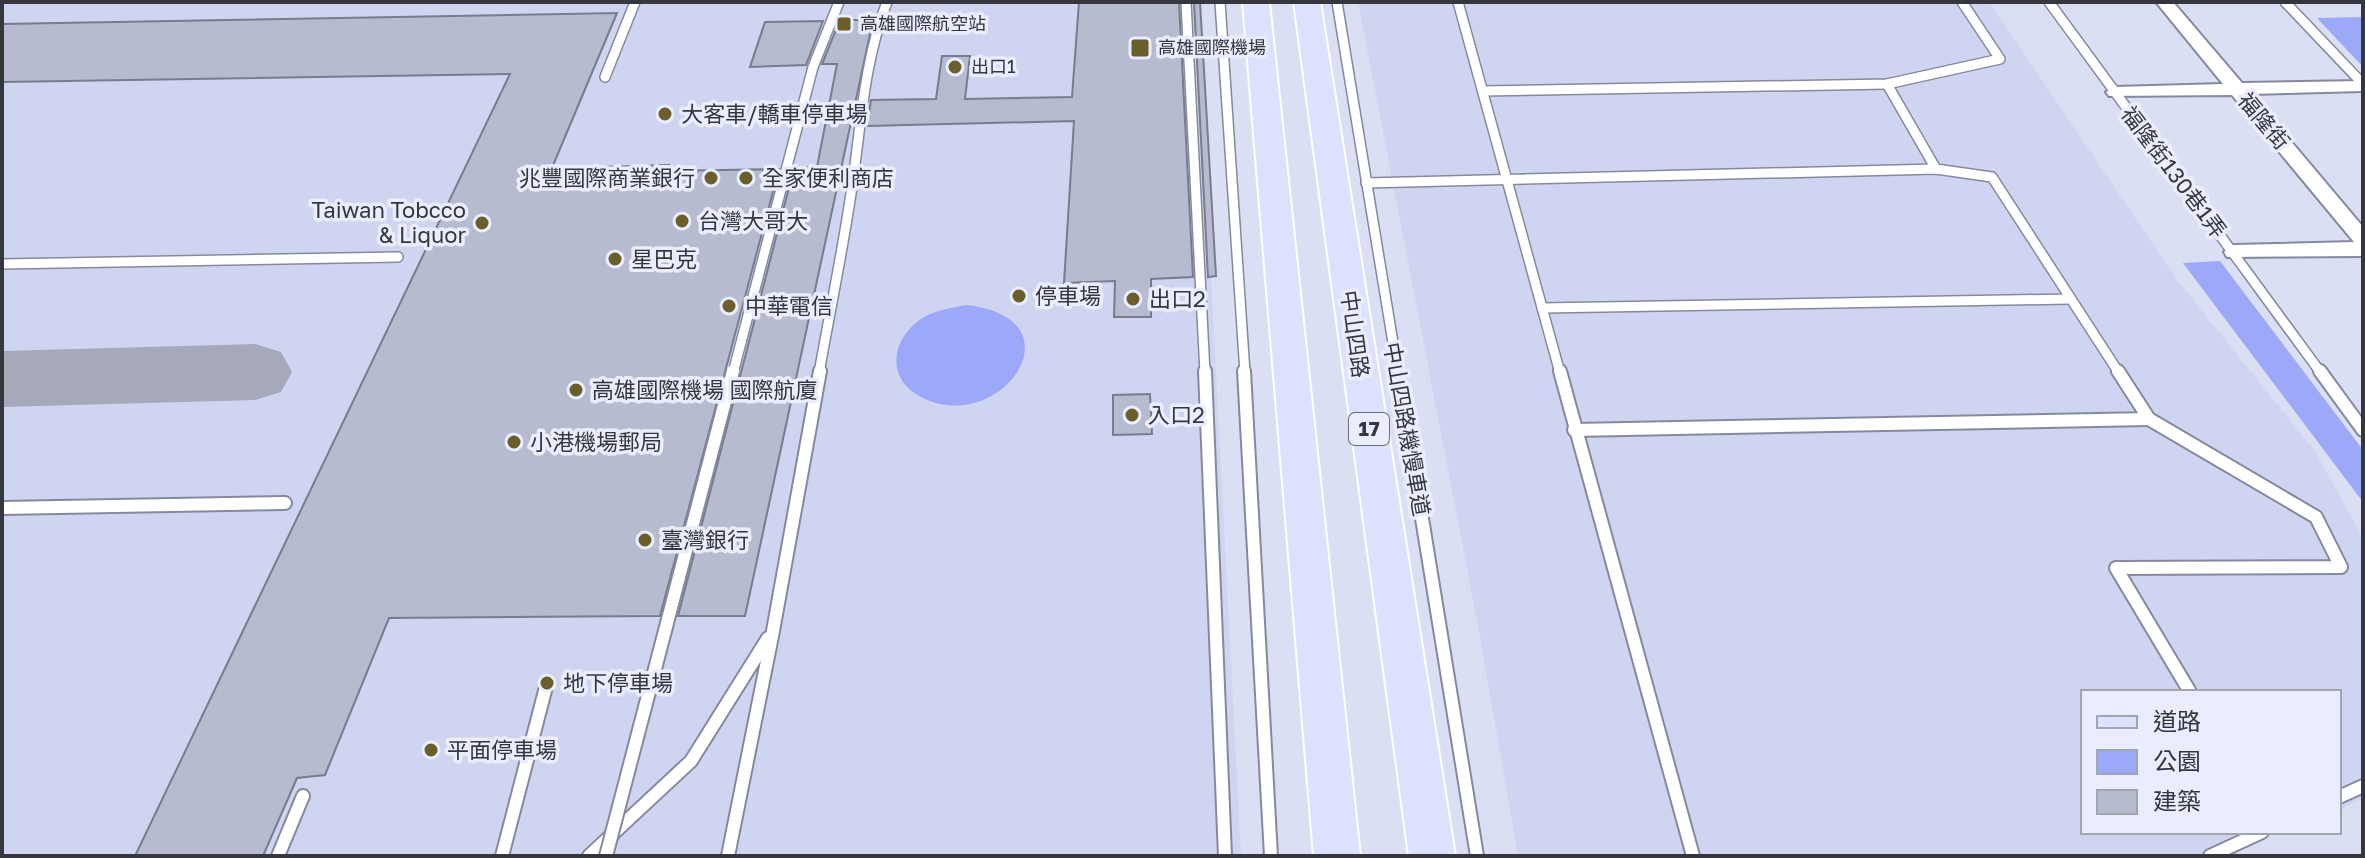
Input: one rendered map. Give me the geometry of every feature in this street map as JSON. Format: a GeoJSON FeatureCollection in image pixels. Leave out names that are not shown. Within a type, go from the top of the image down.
{"type":"FeatureCollection","features":[{"type":"Feature","properties":{"kind":"main road"},"geometry":{"type":"LineString","coordinates":[[1256,2],[1337,856]]}},
{"type":"Feature","properties":{"kind":"main road","name":"中山四路"},"geometry":{"type":"LineString","coordinates":[[1307,2],[1432,856]]}},
{"type":"Feature","properties":{"kind":"street","name":"福隆街"},"geometry":{"type":"LineString","coordinates":[[2164,2],[2363,240]]}},
{"type":"Feature","properties":{"kind":"street"},"geometry":{"type":"LineString","coordinates":[[2115,92],[2363,85]]}},
{"type":"Feature","properties":{"kind":"street"},"geometry":{"type":"LineString","coordinates":[[2234,252],[2363,249]]}},
{"type":"Feature","properties":{"kind":"lane"},"geometry":{"type":"LineString","coordinates":[[605,77],[635,2]]}},
{"type":"Feature","properties":{"kind":"lane"},"geometry":{"type":"LineString","coordinates":[[606,856],[813,67],[839,2]]}},
{"type":"Feature","properties":{"kind":"lane"},"geometry":{"type":"LineString","coordinates":[[728,856],[773,631],[850,205],[868,69],[877,27],[887,2]]}},
{"type":"Feature","properties":{"kind":"lane"},"geometry":{"type":"LineString","coordinates":[[1186,2],[1199,297],[1208,410],[1225,856]]}},
{"type":"Feature","properties":{"kind":"lane"},"geometry":{"type":"LineString","coordinates":[[1220,2],[1239,272],[1271,856]]}},
{"type":"Feature","properties":{"kind":"lane","name":"中山四路機慢車道"},"geometry":{"type":"LineString","coordinates":[[1337,2],[1477,856]]}},
{"type":"Feature","properties":{"kind":"lane"},"geometry":{"type":"LineString","coordinates":[[1458,2],[1693,856]]}},
{"type":"Feature","properties":{"kind":"lane"},"geometry":{"type":"LineString","coordinates":[[1483,91],[1887,84],[2000,59],[1962,2]]}},
{"type":"Feature","properties":{"kind":"lane","name":"福隆街130巷1弄"},"geometry":{"type":"LineString","coordinates":[[2049,2],[2363,430]]}},
{"type":"Feature","properties":{"kind":"lane"},"geometry":{"type":"LineString","coordinates":[[2285,2],[2363,85]]}},
{"type":"Feature","properties":{"kind":"lane"},"geometry":{"type":"LineString","coordinates":[[1887,84],[1936,169]]}},
{"type":"Feature","properties":{"kind":"lane"},"geometry":{"type":"LineString","coordinates":[[1366,183],[1936,169],[1992,177],[2149,419],[2316,517],[2341,567],[2116,568],[2189,690]]}},
{"type":"Feature","properties":{"kind":"lane"},"geometry":{"type":"LineString","coordinates":[[2,264],[398,257]]}},
{"type":"Feature","properties":{"kind":"lane"},"geometry":{"type":"LineString","coordinates":[[1542,308],[2069,299]]}},
{"type":"Feature","properties":{"kind":"lane"},"geometry":{"type":"LineString","coordinates":[[1574,430],[2149,419]]}},
{"type":"Feature","properties":{"kind":"lane"},"geometry":{"type":"LineString","coordinates":[[2,508],[285,503]]}},
{"type":"Feature","properties":{"kind":"lane"},"geometry":{"type":"LineString","coordinates":[[589,856],[691,761],[773,631]]}},
{"type":"Feature","properties":{"kind":"lane"},"geometry":{"type":"LineString","coordinates":[[502,856],[547,683]]}},
{"type":"Feature","properties":{"kind":"lane"},"geometry":{"type":"LineString","coordinates":[[2341,796],[2363,786]]}},
{"type":"Feature","properties":{"kind":"lane"},"geometry":{"type":"LineString","coordinates":[[278,856],[303,796]]}},
{"type":"Feature","properties":{"kind":"lane"},"geometry":{"type":"LineString","coordinates":[[2210,856],[2258,834]]}},
{"type":"Feature","properties":{"kind":"shaded area","name":"高雄國際機場"},"geometry":{"type":"Polygon","coordinates":[[[2,2],[1197,2],[1241,856],[2,856],[2,2]]]}},
{"type":"Feature","properties":{"kind":"shaded area"},"geometry":{"type":"Polygon","coordinates":[[[1358,2],[1989,2],[2178,281],[2316,453],[2363,539],[2363,797],[2341,810],[2341,690],[2081,690],[2081,834],[2273,834],[2204,856],[1518,856],[1478,626],[1358,2]]]}},
{"type":"Feature","properties":{"kind":"green space"},"geometry":{"type":"Polygon","coordinates":[[[2363,17],[2363,67],[2317,18],[2363,17]]]}},
{"type":"Feature","properties":{"kind":"green space"},"geometry":{"type":"Polygon","coordinates":[[[2220,261],[2363,450],[2363,502],[2183,263],[2220,261]]]}},
{"type":"Feature","properties":{"kind":"green space"},"geometry":{"type":"Polygon","coordinates":[[[966,305],[1001,314],[1020,330],[1025,350],[1018,371],[1002,389],[979,401],[952,405],[923,398],[910,390],[897,370],[896,358],[904,336],[924,317],[966,305]]]}},
{"type":"Feature","properties":{"kind":"building"},"geometry":{"type":"Polygon","coordinates":[[[1079,2],[1179,2],[1193,277],[1151,279],[1151,317],[1114,317],[1115,281],[1064,283],[1074,121],[867,126],[871,100],[936,99],[942,56],[970,56],[965,99],[1072,97],[1079,2]]]}},
{"type":"Feature","properties":{"kind":"building"},"geometry":{"type":"Polygon","coordinates":[[[1194,2],[1200,2],[1216,276],[1208,277],[1194,2]]]}},
{"type":"Feature","properties":{"kind":"building","name":"高雄國際機場 國際航廈"},"geometry":{"type":"Polygon","coordinates":[[[617,13],[549,175],[598,173],[601,167],[669,165],[666,171],[779,169],[660,616],[389,618],[325,775],[297,778],[263,856],[135,856],[510,74],[2,82],[2,24],[617,13]]]}},
{"type":"Feature","properties":{"kind":"building"},"geometry":{"type":"Polygon","coordinates":[[[840,20],[873,20],[745,616],[678,616],[794,168],[817,167],[837,64],[822,64],[840,20]]]}},
{"type":"Feature","properties":{"kind":"building"},"geometry":{"type":"Polygon","coordinates":[[[823,21],[806,65],[750,67],[765,22],[823,21]]]}},
{"type":"Feature","properties":{"kind":"building","name":"入口2"},"geometry":{"type":"Polygon","coordinates":[[[1150,394],[1152,434],[1113,435],[1113,395],[1150,394]]]}},
{"type":"Feature","properties":{"kind":"taxiway"},"geometry":{"type":"LineString","coordinates":[[2,379],[255,372]]}},
{"type":"Feature","properties":{"kind":"place","name":"高雄國際航空站"},"geometry":{"type":"Point","coordinates":[844,24]}},
{"type":"Feature","properties":{"kind":"place","name":"高雄國際機場"},"geometry":{"type":"Point","coordinates":[1140,48]}},
{"type":"Feature","properties":{"kind":"place","name":"出口1"},"geometry":{"type":"Point","coordinates":[955,67]}},
{"type":"Feature","properties":{"kind":"place","name":"大客車/轎車停車場"},"geometry":{"type":"Point","coordinates":[665,114]}},
{"type":"Feature","properties":{"kind":"place","name":"兆豐國際商業銀行"},"geometry":{"type":"Point","coordinates":[711,178]}},
{"type":"Feature","properties":{"kind":"place","name":"全家便利商店"},"geometry":{"type":"Point","coordinates":[746,178]}},
{"type":"Feature","properties":{"kind":"place","name":"台灣大哥大"},"geometry":{"type":"Point","coordinates":[682,221]}},
{"type":"Feature","properties":{"kind":"place","name":"Taiwan Tobcco & Liquor"},"geometry":{"type":"Point","coordinates":[482,223]}},
{"type":"Feature","properties":{"kind":"place","name":"星巴克"},"geometry":{"type":"Point","coordinates":[615,259]}},
{"type":"Feature","properties":{"kind":"place","name":"停車場"},"geometry":{"type":"Point","coordinates":[1019,296]}},
{"type":"Feature","properties":{"kind":"place","name":"出口2"},"geometry":{"type":"Point","coordinates":[1133,299]}},
{"type":"Feature","properties":{"kind":"place","name":"中華電信"},"geometry":{"type":"Point","coordinates":[729,306]}},
{"type":"Feature","properties":{"kind":"place","name":"高雄國際機場 國際航廈"},"geometry":{"type":"Point","coordinates":[576,390]}},
{"type":"Feature","properties":{"kind":"place","name":"入口2"},"geometry":{"type":"Point","coordinates":[1132,415]}},
{"type":"Feature","properties":{"kind":"place","name":"小港機場郵局"},"geometry":{"type":"Point","coordinates":[514,442]}},
{"type":"Feature","properties":{"kind":"place","name":"臺灣銀行"},"geometry":{"type":"Point","coordinates":[645,540]}},
{"type":"Feature","properties":{"kind":"place","name":"地下停車場"},"geometry":{"type":"Point","coordinates":[547,683]}},
{"type":"Feature","properties":{"kind":"place","name":"平面停車場"},"geometry":{"type":"Point","coordinates":[431,750]}}]}
